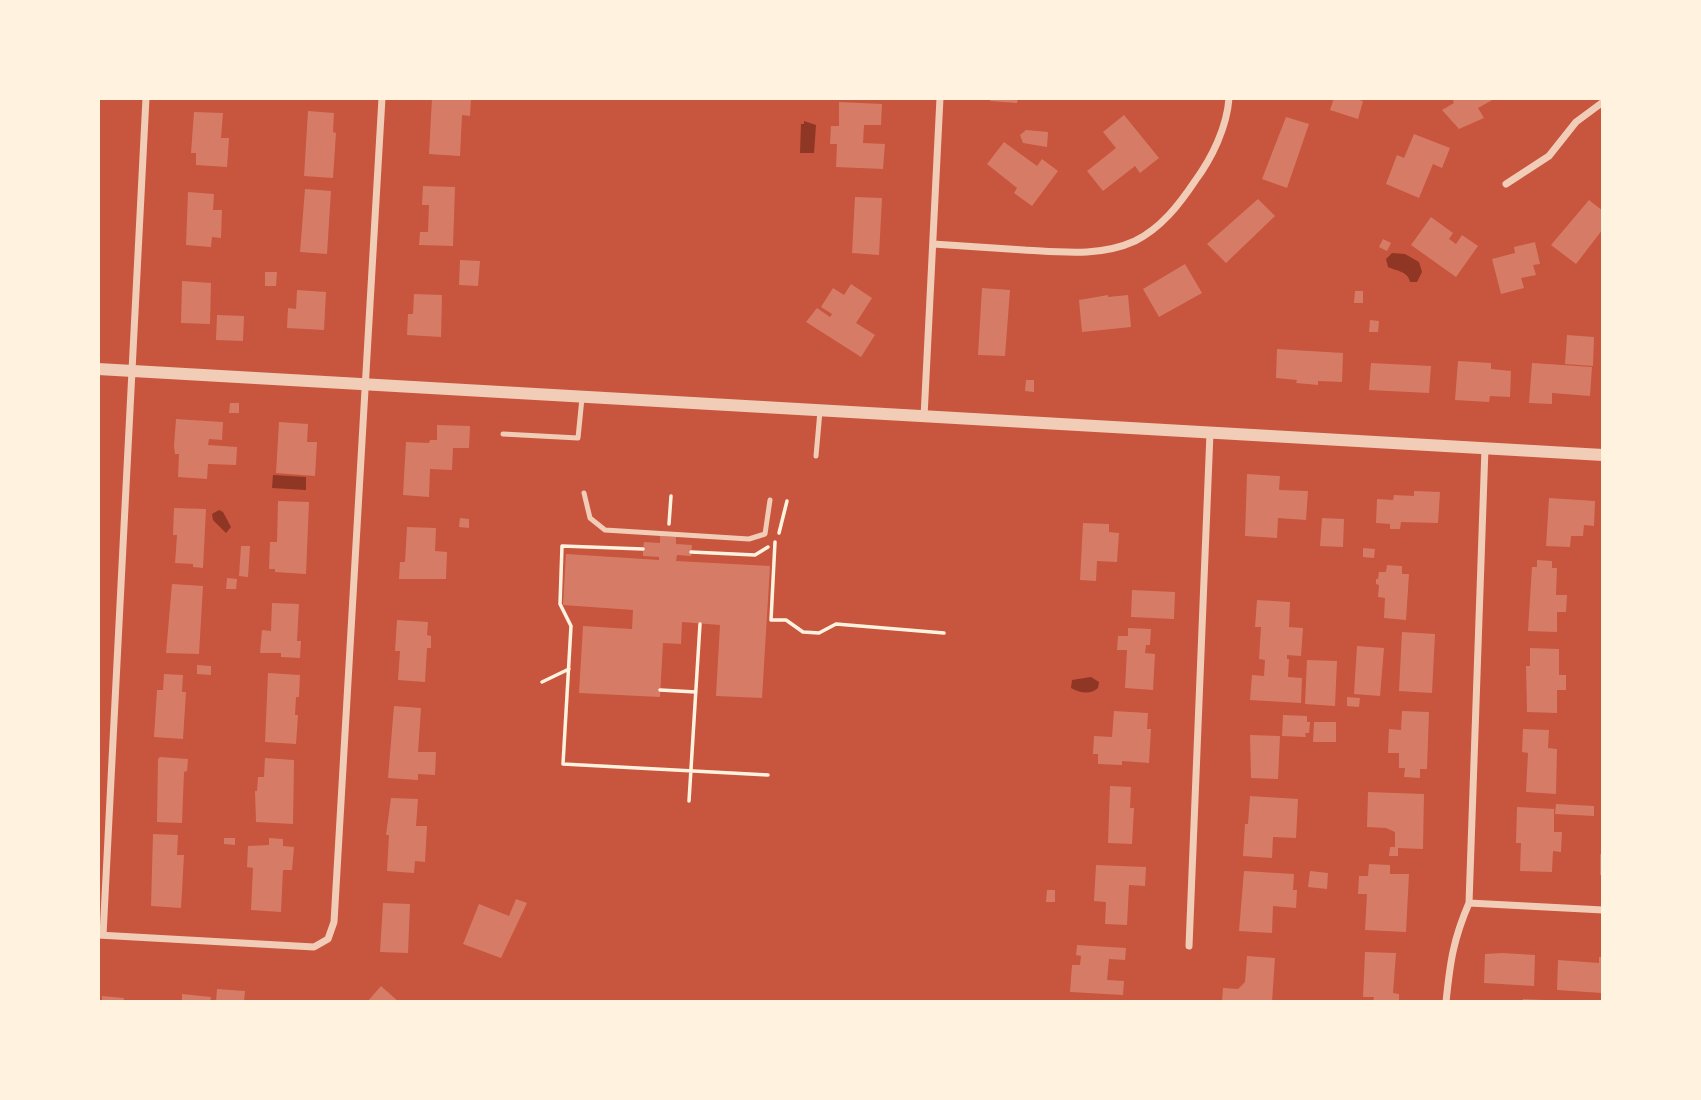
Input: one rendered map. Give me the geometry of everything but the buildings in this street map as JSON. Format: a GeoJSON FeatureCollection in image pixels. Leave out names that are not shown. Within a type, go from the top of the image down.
{"type":"FeatureCollection","features":[{"type":"Feature","properties":{"kind":"street"},"geometry":{"type":"LineString","coordinates":[[146,98],[100,935],[314,947],[328,939],[334,922],[382,98]]}},
{"type":"Feature","properties":{"kind":"street"},"geometry":{"type":"LineString","coordinates":[[924,417],[940,98]]}},
{"type":"Feature","properties":{"kind":"street"},"geometry":{"type":"LineString","coordinates":[[933,244],[1084,253],[1135,241],[1178,207],[1205,168],[1221,132],[1229,98]]}},
{"type":"Feature","properties":{"kind":"street"},"geometry":{"type":"LineString","coordinates":[[1506,184],[1549,156],[1576,122],[1603,102]]}},
{"type":"Feature","properties":{"kind":"street"},"geometry":{"type":"LineString","coordinates":[[98,369],[1603,455]]}},
{"type":"Feature","properties":{"kind":"street"},"geometry":{"type":"LineString","coordinates":[[1189,946],[1210,433]]}},
{"type":"Feature","properties":{"kind":"street"},"geometry":{"type":"LineString","coordinates":[[1446,1002],[1451,953],[1469,903],[1486,448]]}},
{"type":"Feature","properties":{"kind":"street"},"geometry":{"type":"LineString","coordinates":[[1469,903],[1603,910]]}},
{"type":"Feature","properties":{"kind":"lane"},"geometry":{"type":"LineString","coordinates":[[503,434],[578,438],[582,398]]}},
{"type":"Feature","properties":{"kind":"lane"},"geometry":{"type":"LineString","coordinates":[[816,456],[820,411]]}},
{"type":"Feature","properties":{"kind":"lane"},"geometry":{"type":"LineString","coordinates":[[584,493],[590,519],[605,530],[749,539],[765,534],[770,500]]}},
{"type":"Feature","properties":{"kind":"path"},"geometry":{"type":"LineString","coordinates":[[668,534],[671,496]]}},
{"type":"Feature","properties":{"kind":"path"},"geometry":{"type":"LineString","coordinates":[[775,542],[771,620],[786,621],[803,632],[819,633],[836,624],[944,633]]}},
{"type":"Feature","properties":{"kind":"path"},"geometry":{"type":"LineString","coordinates":[[643,550],[562,546],[560,604],[571,626],[563,764],[768,775]]}},
{"type":"Feature","properties":{"kind":"path"},"geometry":{"type":"LineString","coordinates":[[689,801],[700,624]]}},
{"type":"Feature","properties":{"kind":"path"},"geometry":{"type":"LineString","coordinates":[[542,682],[569,669]]}},
{"type":"Feature","properties":{"kind":"path"},"geometry":{"type":"LineString","coordinates":[[660,690],[696,692]]}},
{"type":"Feature","properties":{"kind":"shaded area"},"geometry":{"type":"Polygon","coordinates":[[[804,121],[816,125],[814,153],[800,153],[801,124],[804,124],[804,121]]]}},
{"type":"Feature","properties":{"kind":"shaded area"},"geometry":{"type":"Polygon","coordinates":[[[1392,253],[1405,254],[1419,262],[1422,272],[1417,282],[1410,282],[1404,273],[1388,267],[1386,259],[1392,253]]]}},
{"type":"Feature","properties":{"kind":"shaded area"},"geometry":{"type":"Polygon","coordinates":[[[273,475],[306,477],[306,490],[272,488],[273,475]]]}},
{"type":"Feature","properties":{"kind":"shaded area"},"geometry":{"type":"Polygon","coordinates":[[[219,510],[223,512],[231,527],[226,533],[213,520],[212,514],[219,510]]]}},
{"type":"Feature","properties":{"kind":"shaded area"},"geometry":{"type":"Polygon","coordinates":[[[1091,677],[1099,682],[1098,688],[1092,692],[1071,688],[1072,680],[1091,677]]]}}]}
